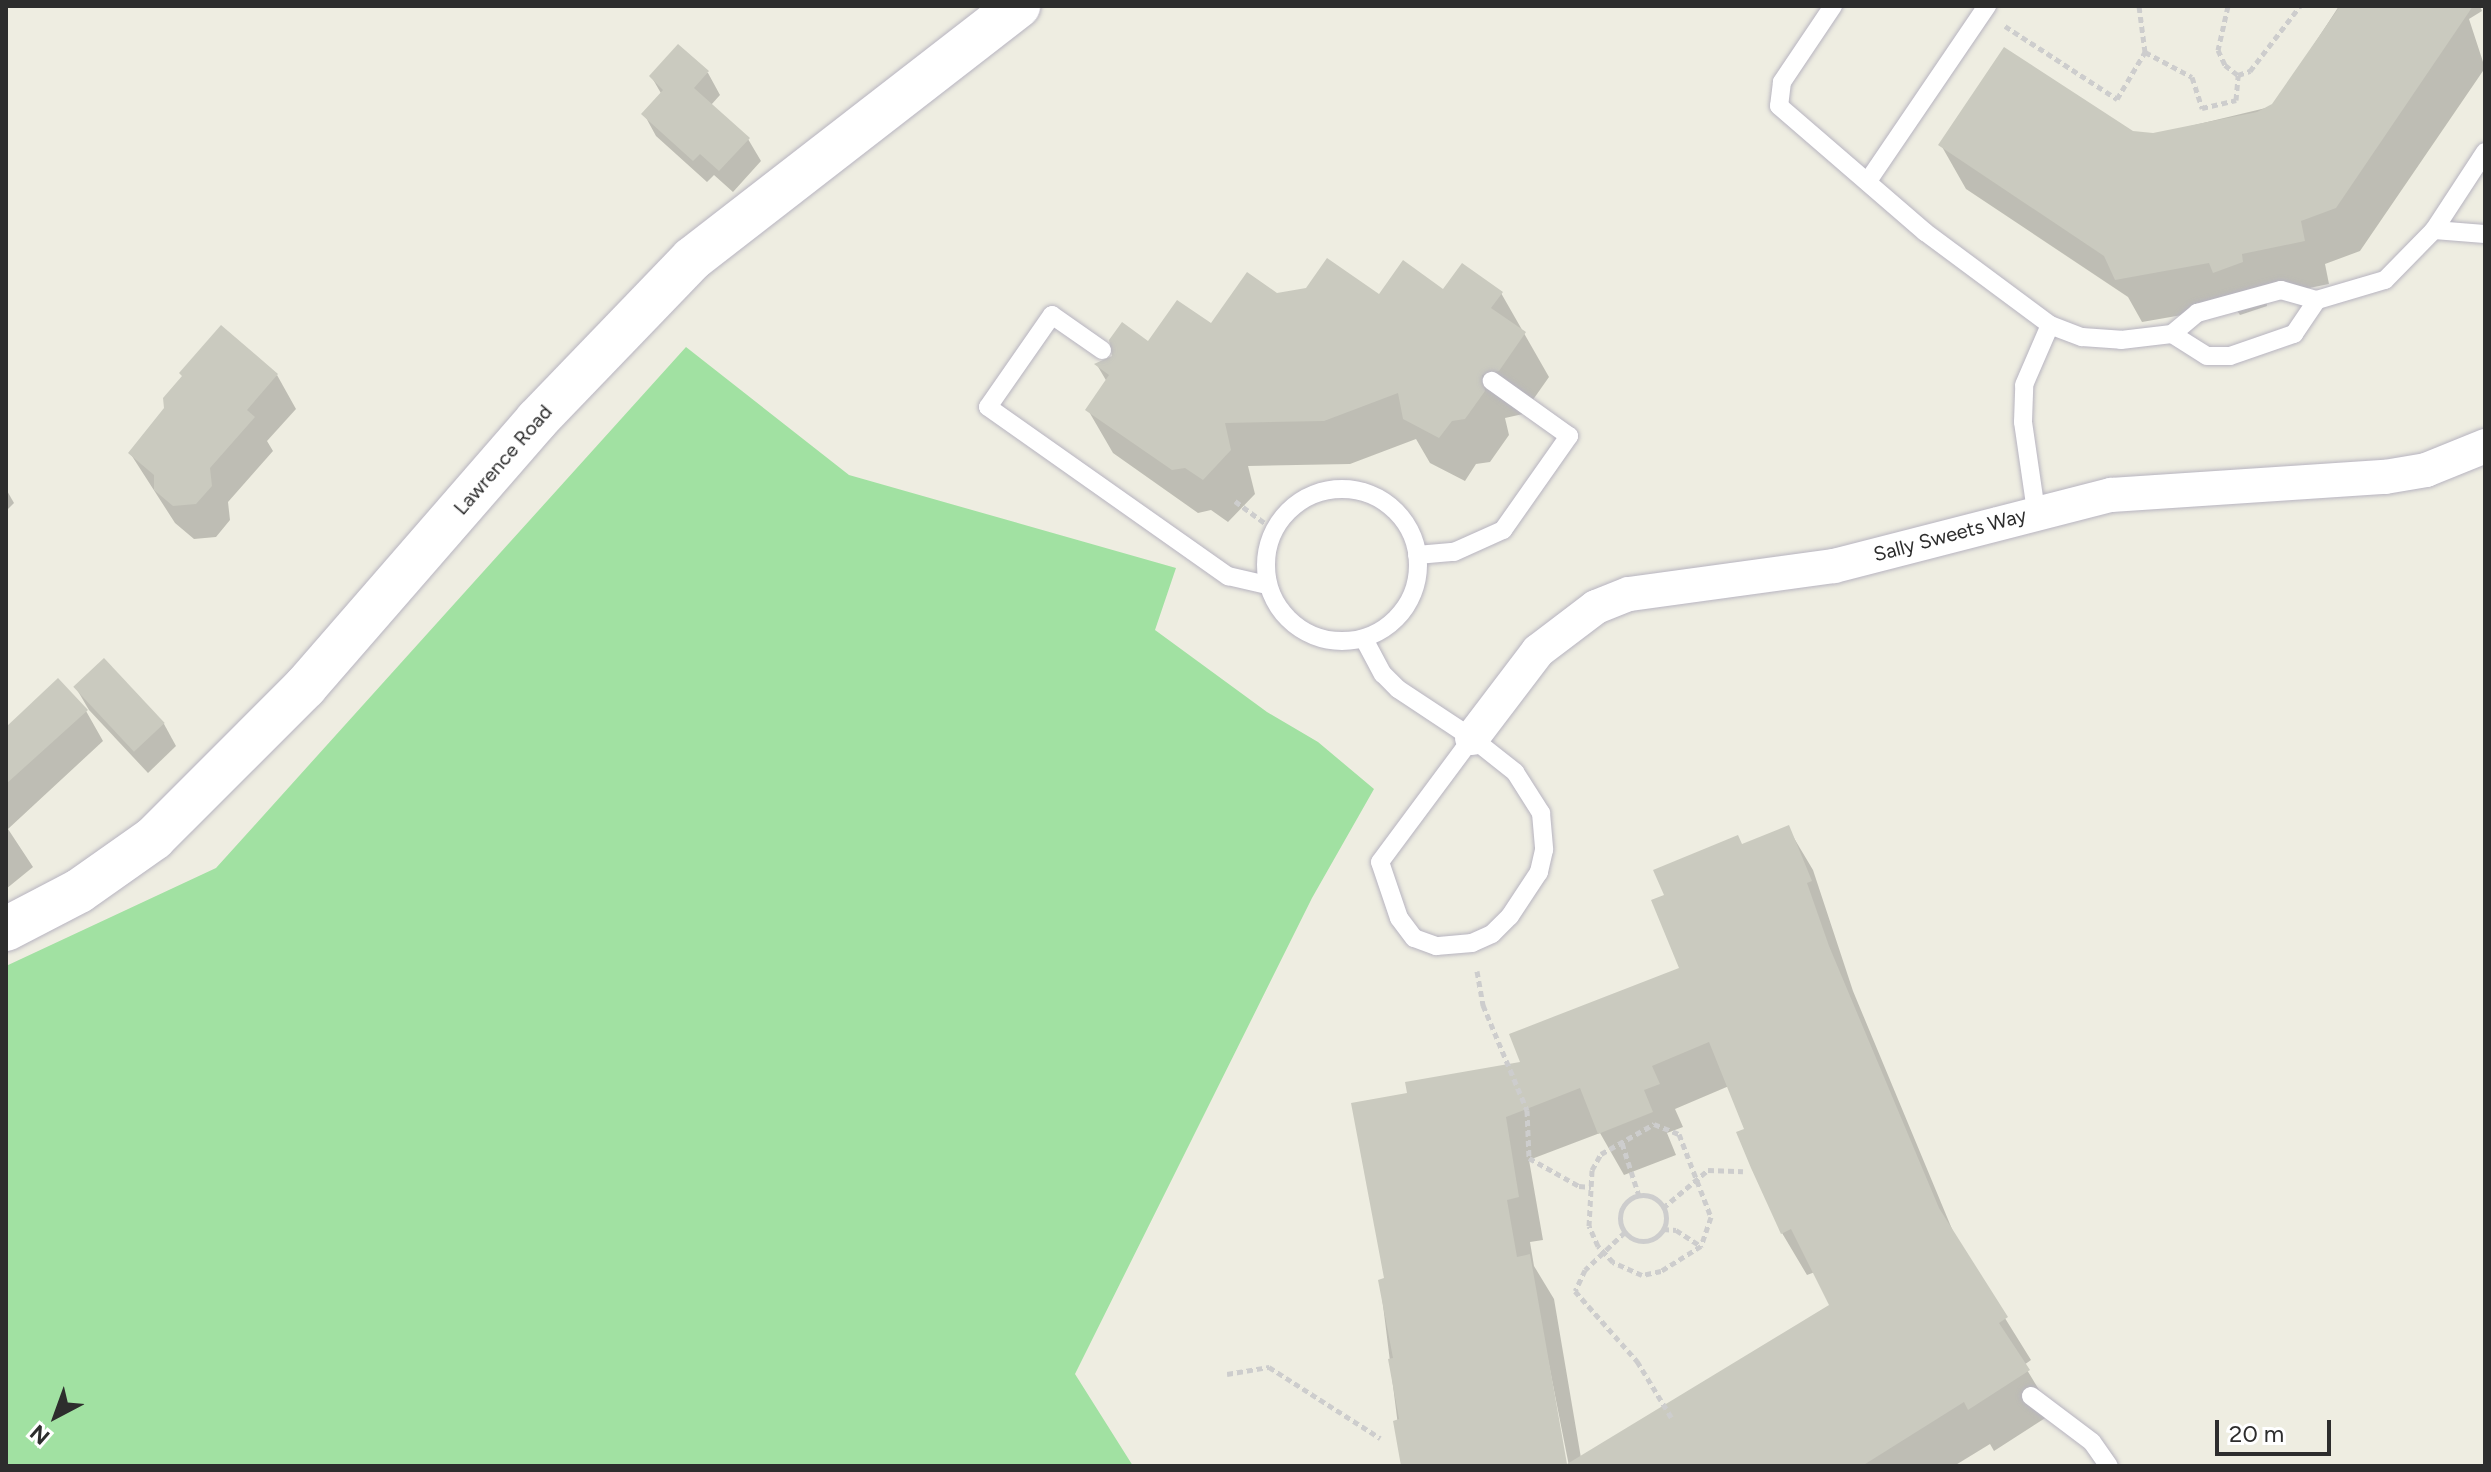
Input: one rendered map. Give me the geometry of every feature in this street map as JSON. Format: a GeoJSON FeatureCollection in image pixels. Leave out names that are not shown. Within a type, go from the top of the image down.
{"type":"FeatureCollection","features":[{"type":"Feature","properties":{"kind":"street","name":"Lawrence Road"},"geometry":{"type":"LineString","coordinates":[[6,929],[79,891],[154,838],[305,687],[537,420],[692,259],[1018,6]]}},
{"type":"Feature","properties":{"kind":"street","name":"Sally Sweets Way"},"geometry":{"type":"LineString","coordinates":[[1472,738],[1538,651],[1607,602],[1668,584],[1834,566],[2036,511],[2146,491],[2385,477],[2426,470],[2485,446]]}},
{"type":"Feature","properties":{"kind":"lane"},"geometry":{"type":"LineString","coordinates":[[1833,6],[1782,82],[1779,106],[1798,127],[1868,181],[1925,232],[2050,325],[2082,337],[2121,340],[2172,334],[2197,313],[2281,290],[2317,300],[2385,280],[2434,230],[2485,152]]}},
{"type":"Feature","properties":{"kind":"lane"},"geometry":{"type":"LineString","coordinates":[[1868,181],[1987,6]]}},
{"type":"Feature","properties":{"kind":"lane"},"geometry":{"type":"LineString","coordinates":[[2434,230],[2485,234]]}},
{"type":"Feature","properties":{"kind":"lane"},"geometry":{"type":"LineString","coordinates":[[2172,334],[2207,356],[2230,356],[2294,334],[2317,300]]}},
{"type":"Feature","properties":{"kind":"lane"},"geometry":{"type":"LineString","coordinates":[[1102,350],[1052,315],[988,407],[1228,576],[1267,585]]}},
{"type":"Feature","properties":{"kind":"lane"},"geometry":{"type":"LineString","coordinates":[[2036,511],[2023,422],[2024,385],[2050,325]]}},
{"type":"Feature","properties":{"kind":"lane"},"geometry":{"type":"LineString","coordinates":[[1417,555],[1454,552],[1503,530],[1569,436],[1492,381]]}},
{"type":"Feature","properties":{"kind":"lane"},"geometry":{"type":"LineString","coordinates":[[1331,489],[1357,490],[1381,499],[1401,516],[1417,555],[1415,588],[1404,611],[1364,639],[1315,638],[1294,626],[1267,585],[1265,558],[1274,530],[1285,512],[1306,496],[1331,489]]}},
{"type":"Feature","properties":{"kind":"lane"},"geometry":{"type":"LineString","coordinates":[[1364,639],[1377,666],[1398,689],[1472,738],[1515,772],[1530,791],[1541,813],[1544,850],[1526,897],[1492,934],[1472,943],[1436,946],[1414,938],[1399,918],[1380,862],[1472,738]]}},
{"type":"Feature","properties":{"kind":"lane"},"geometry":{"type":"LineString","coordinates":[[2031,1396],[2092,1442],[2109,1466]]}},
{"type":"Feature","properties":{"kind":"path"},"geometry":{"type":"LineString","coordinates":[[2005,26],[2117,99],[2145,52],[2139,6]]}},
{"type":"Feature","properties":{"kind":"path"},"geometry":{"type":"LineString","coordinates":[[2228,6],[2218,50],[2225,65],[2238,75]]}},
{"type":"Feature","properties":{"kind":"path"},"geometry":{"type":"LineString","coordinates":[[2238,75],[2250,71],[2300,6]]}},
{"type":"Feature","properties":{"kind":"path"},"geometry":{"type":"LineString","coordinates":[[2145,52],[2192,77],[2202,108],[2236,100],[2238,75]]}},
{"type":"Feature","properties":{"kind":"path"},"geometry":{"type":"LineString","coordinates":[[1235,501],[1274,530]]}},
{"type":"Feature","properties":{"kind":"path"},"geometry":{"type":"LineString","coordinates":[[1483,1005],[1527,1110],[1529,1158],[1579,1186],[1591,1187]]}},
{"type":"Feature","properties":{"kind":"path"},"geometry":{"type":"LineString","coordinates":[[1668,1125],[1686,1146],[1711,1217],[1701,1246],[1661,1271],[1642,1275],[1624,1270],[1605,1254],[1589,1226],[1591,1187],[1594,1162],[1640,1128],[1668,1125]]}},
{"type":"Feature","properties":{"kind":"path"},"geometry":{"type":"LineString","coordinates":[[1622,1143],[1639,1196]]}},
{"type":"Feature","properties":{"kind":"path"},"geometry":{"type":"LineString","coordinates":[[1663,1208],[1719,1166],[1743,1171]]}},
{"type":"Feature","properties":{"kind":"path"},"geometry":{"type":"LineString","coordinates":[[1625,1232],[1622,1210],[1639,1196],[1653,1198],[1663,1208],[1663,1229]]}},
{"type":"Feature","properties":{"kind":"path"},"geometry":{"type":"LineString","coordinates":[[1625,1232],[1645,1241],[1663,1229],[1676,1230],[1701,1246]]}},
{"type":"Feature","properties":{"kind":"path"},"geometry":{"type":"LineString","coordinates":[[1625,1232],[1585,1270],[1575,1291],[1637,1361],[1671,1417]]}},
{"type":"Feature","properties":{"kind":"path"},"geometry":{"type":"LineString","coordinates":[[1227,1374],[1269,1367],[1380,1438]]}},
{"type":"Feature","properties":{"kind":"green space"},"geometry":{"type":"Polygon","coordinates":[[[686,347],[849,475],[1176,568],[1155,630],[1267,712],[1318,742],[1374,789],[1312,898],[1075,1374],[1133,1466],[6,1466],[6,966],[216,868],[686,347]]]}},
{"type":"Feature","properties":{"kind":"building"},"geometry":{"type":"Polygon","coordinates":[[[2340,6],[2473,6],[2336,208],[2301,221],[2305,241],[2242,254],[2243,262],[2213,273],[2209,263],[2115,280],[2104,256],[1938,145],[2004,47],[2133,131],[2153,133],[2257,112],[2272,104],[2340,6]]]}},
{"type":"Feature","properties":{"kind":"building"},"geometry":{"type":"Polygon","coordinates":[[[678,44],[709,71],[694,88],[750,138],[719,171],[700,154],[693,161],[641,114],[663,90],[649,76],[678,44]]]}},
{"type":"Feature","properties":{"kind":"building"},"geometry":{"type":"Polygon","coordinates":[[[1327,258],[1379,294],[1403,260],[1443,289],[1462,263],[1503,292],[1491,308],[1526,332],[1499,371],[1482,375],[1485,391],[1465,419],[1452,421],[1439,438],[1403,419],[1398,393],[1324,421],[1225,423],[1231,450],[1203,480],[1185,468],[1172,470],[1085,410],[1109,375],[1094,364],[1112,356],[1109,340],[1122,322],[1148,341],[1177,300],[1211,323],[1247,272],[1277,293],[1306,288],[1327,258]]]}},
{"type":"Feature","properties":{"kind":"building"},"geometry":{"type":"Polygon","coordinates":[[[221,325],[278,374],[247,410],[255,417],[210,468],[212,486],[196,504],[173,506],[154,490],[154,475],[128,453],[164,408],[163,398],[182,376],[179,373],[221,325]]]}},
{"type":"Feature","properties":{"kind":"building"},"geometry":{"type":"Polygon","coordinates":[[[104,658],[165,723],[134,752],[73,687],[104,658]]]}},
{"type":"Feature","properties":{"kind":"building"},"geometry":{"type":"Polygon","coordinates":[[[58,678],[88,710],[6,784],[6,727],[58,678]]]}},
{"type":"Feature","properties":{"kind":"building"},"geometry":{"type":"Polygon","coordinates":[[[1789,825],[1812,881],[1807,883],[1829,946],[1939,1208],[2008,1317],[1999,1323],[2030,1370],[1968,1410],[1964,1402],[1862,1466],[1401,1466],[1393,1421],[1399,1419],[1388,1359],[1393,1358],[1378,1280],[1384,1278],[1351,1103],[1407,1093],[1405,1082],[1520,1062],[1509,1034],[1679,968],[1651,900],[1664,895],[1653,870],[1738,835],[1742,844],[1789,825]],[[1709,1042],[1652,1066],[1660,1084],[1644,1090],[1653,1112],[1598,1134],[1580,1088],[1506,1117],[1519,1197],[1507,1200],[1517,1257],[1530,1254],[1567,1464],[1829,1305],[1791,1229],[1781,1234],[1736,1132],[1744,1129],[1709,1042]]]}}]}
